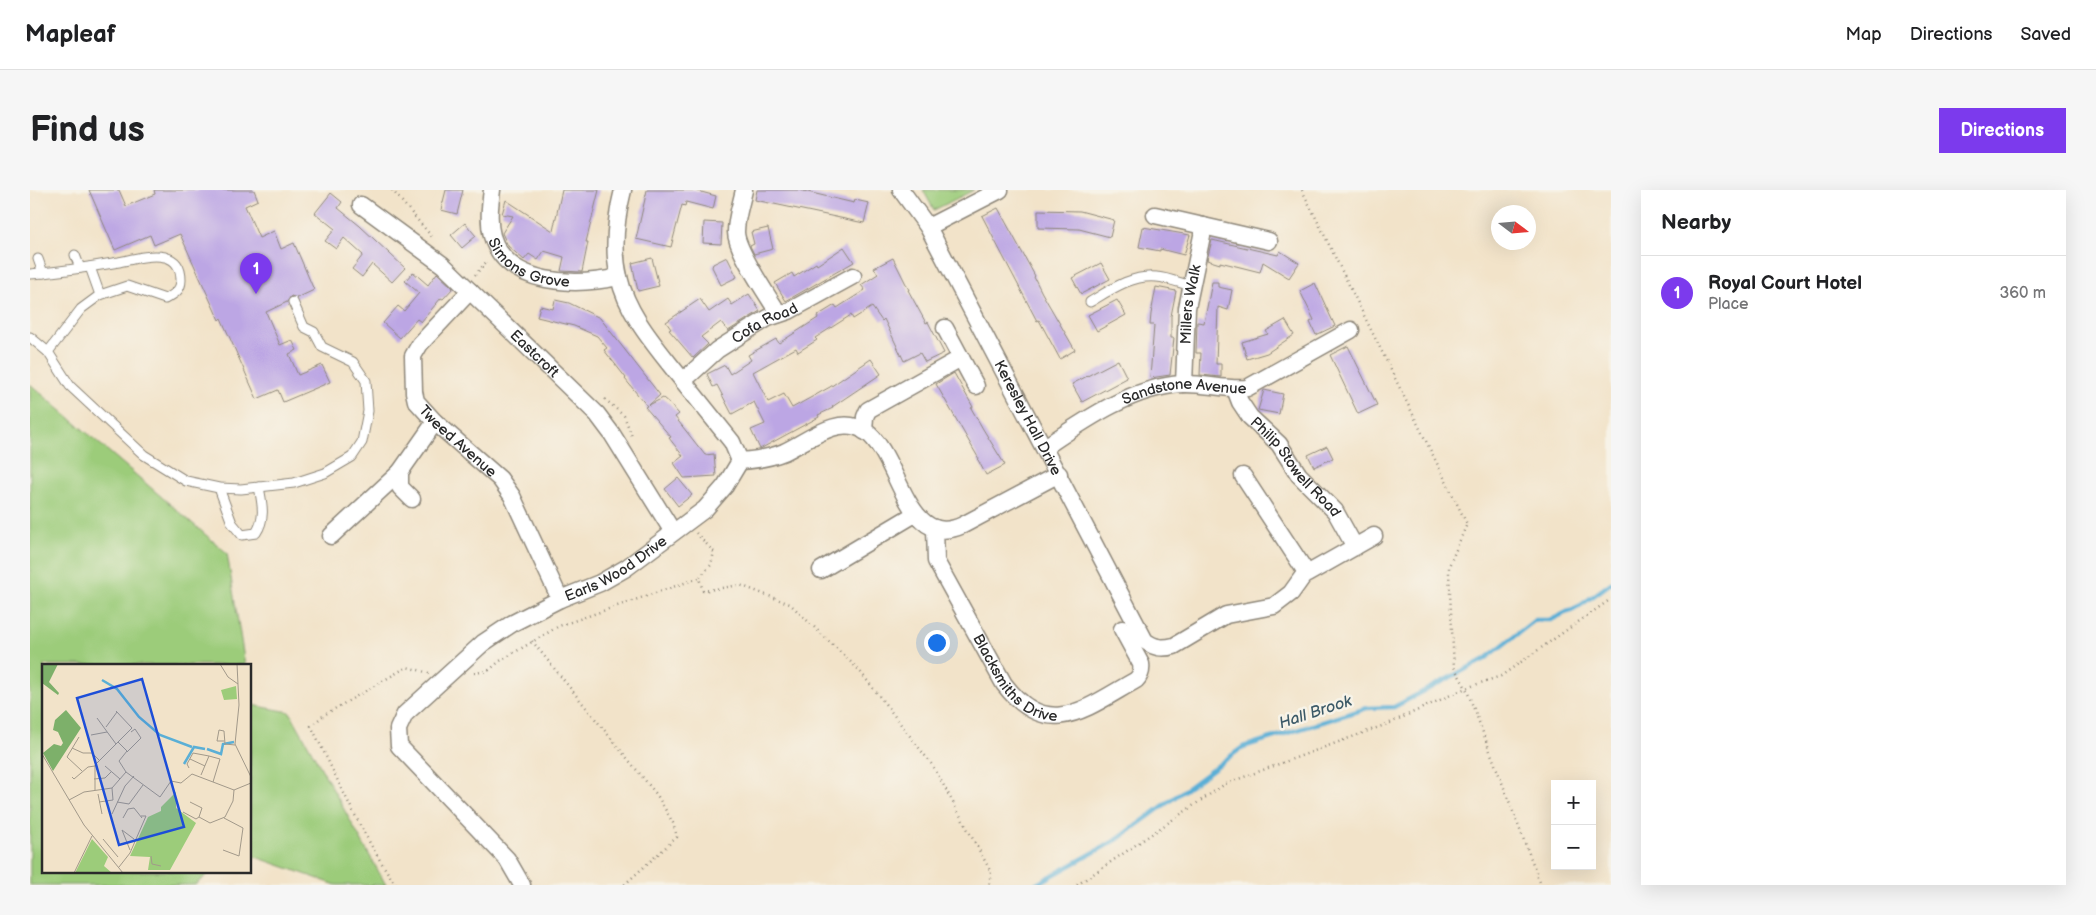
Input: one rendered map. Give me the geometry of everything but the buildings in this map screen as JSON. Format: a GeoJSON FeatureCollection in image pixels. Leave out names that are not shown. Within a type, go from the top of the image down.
{"type":"FeatureCollection","features":[{"type":"Feature","properties":{"kind":"street","name":"Simons Grove"},"geometry":{"type":"LineString","coordinates":[[492,190],[489,211],[491,234],[497,248],[506,260],[519,270],[564,283],[588,282],[619,277]]}},
{"type":"Feature","properties":{"kind":"street"},"geometry":{"type":"LineString","coordinates":[[623,190],[617,216],[616,251],[619,277],[627,300],[647,335],[732,442],[740,461],[757,460],[782,453],[835,426],[847,426],[864,431],[876,443],[916,514],[926,524],[942,531],[952,530],[1059,474]]}},
{"type":"Feature","properties":{"kind":"street"},"geometry":{"type":"LineString","coordinates":[[744,190],[737,221],[738,245],[779,314]]}},
{"type":"Feature","properties":{"kind":"street","name":"Keresley Hall Drive"},"geometry":{"type":"LineString","coordinates":[[901,190],[928,227],[1146,641],[1154,647],[1165,648],[1174,646],[1226,615],[1274,606],[1291,593],[1306,572]]}},
{"type":"Feature","properties":{"kind":"street"},"geometry":{"type":"LineString","coordinates":[[928,227],[1000,190]]}},
{"type":"Feature","properties":{"kind":"street","name":"Eastcroft"},"geometry":{"type":"LineString","coordinates":[[361,205],[471,284],[597,414],[612,434],[673,532]]}},
{"type":"Feature","properties":{"kind":"street"},"geometry":{"type":"LineString","coordinates":[[1155,214],[1269,241]]}},
{"type":"Feature","properties":{"kind":"street","name":"Millers Walk"},"geometry":{"type":"LineString","coordinates":[[1184,384],[1187,308],[1204,226]]}},
{"type":"Feature","properties":{"kind":"street","name":"Cofa Road"},"geometry":{"type":"LineString","coordinates":[[683,381],[717,350],[768,318],[789,311],[853,276]]}},
{"type":"Feature","properties":{"kind":"street","name":"Tweed Avenue"},"geometry":{"type":"LineString","coordinates":[[471,284],[420,344],[413,356],[416,401],[435,422],[500,479],[512,496],[560,598]]}},
{"type":"Feature","properties":{"kind":"street"},"geometry":{"type":"LineString","coordinates":[[945,328],[976,386]]}},
{"type":"Feature","properties":{"kind":"street","name":"Sandstone Avenue"},"geometry":{"type":"LineString","coordinates":[[1045,447],[1083,421],[1118,403],[1162,386],[1184,384],[1235,389],[1246,388],[1351,330]]}},
{"type":"Feature","properties":{"kind":"street"},"geometry":{"type":"LineString","coordinates":[[864,431],[865,417],[868,410],[961,358]]}},
{"type":"Feature","properties":{"kind":"street","name":"Philip Stowell Road"},"geometry":{"type":"LineString","coordinates":[[1235,389],[1240,402],[1250,417],[1279,444],[1299,476],[1335,511],[1355,547]]}},
{"type":"Feature","properties":{"kind":"street"},"geometry":{"type":"LineString","coordinates":[[331,536],[400,472],[435,422]]}},
{"type":"Feature","properties":{"kind":"street","name":"Earls Wood Drive"},"geometry":{"type":"LineString","coordinates":[[522,885],[507,859],[399,746],[398,729],[405,714],[483,643],[513,623],[560,598],[600,583],[626,568],[705,509],[725,486],[740,461]]}},
{"type":"Feature","properties":{"kind":"street"},"geometry":{"type":"LineString","coordinates":[[400,472],[400,486],[412,499]]}},
{"type":"Feature","properties":{"kind":"street"},"geometry":{"type":"LineString","coordinates":[[1243,476],[1307,574],[1374,536]]}},
{"type":"Feature","properties":{"kind":"street"},"geometry":{"type":"LineString","coordinates":[[821,570],[916,514]]}},
{"type":"Feature","properties":{"kind":"street","name":"Blacksmiths Drive"},"geometry":{"type":"LineString","coordinates":[[935,528],[936,561],[1004,684],[1016,699],[1032,710],[1047,716],[1063,716],[1082,710],[1140,676],[1141,664],[1122,629]]}},
{"type":"Feature","properties":{"kind":"lane"},"geometry":{"type":"LineString","coordinates":[[75,255],[85,268],[100,295]]}},
{"type":"Feature","properties":{"kind":"lane"},"geometry":{"type":"LineString","coordinates":[[30,274],[85,268],[150,257],[166,257],[177,263],[181,272],[181,284],[176,293],[165,299],[127,286],[100,295],[81,309],[48,352]]}},
{"type":"Feature","properties":{"kind":"lane"},"geometry":{"type":"LineString","coordinates":[[38,259],[43,273]]}},
{"type":"Feature","properties":{"kind":"lane"},"geometry":{"type":"LineString","coordinates":[[1090,302],[1124,282],[1144,277],[1159,277],[1192,286]]}},
{"type":"Feature","properties":{"kind":"lane"},"geometry":{"type":"LineString","coordinates":[[30,337],[48,352],[70,386],[144,455],[186,481],[219,488],[241,489],[294,483],[326,473],[352,457],[362,442],[368,411],[366,381],[353,362],[322,347],[314,332],[304,327],[293,302]]}},
{"type":"Feature","properties":{"kind":"lane"},"geometry":{"type":"LineString","coordinates":[[219,488],[232,523],[242,535],[256,532],[262,524],[263,511],[259,487]]}},
{"type":"Feature","properties":{"kind":"path"},"geometry":{"type":"LineString","coordinates":[[392,190],[434,239]]}},
{"type":"Feature","properties":{"kind":"path"},"geometry":{"type":"LineString","coordinates":[[1302,190],[1467,524],[1449,566],[1454,667],[1466,688],[1542,885]]}},
{"type":"Feature","properties":{"kind":"path"},"geometry":{"type":"LineString","coordinates":[[471,284],[497,248]]}},
{"type":"Feature","properties":{"kind":"path"},"geometry":{"type":"LineString","coordinates":[[603,397],[624,416],[634,442]]}},
{"type":"Feature","properties":{"kind":"path"},"geometry":{"type":"LineString","coordinates":[[624,885],[677,837],[673,823],[657,795],[532,642],[559,626],[699,578],[711,565],[714,552],[686,522]]}},
{"type":"Feature","properties":{"kind":"path"},"geometry":{"type":"LineString","coordinates":[[699,578],[704,590],[740,585],[790,604],[859,670],[933,766],[991,872],[989,885]]}},
{"type":"Feature","properties":{"kind":"path"},"geometry":{"type":"LineString","coordinates":[[1077,885],[1225,784],[1390,723],[1466,688],[1500,676],[1611,599]]}},
{"type":"Feature","properties":{"kind":"green space"},"geometry":{"type":"Polygon","coordinates":[[[923,190],[974,190],[934,210],[923,190]]]}},
{"type":"Feature","properties":{"kind":"green space"},"geometry":{"type":"Polygon","coordinates":[[[30,384],[227,553],[245,664],[42,664],[42,872],[211,872],[195,885],[30,885],[30,384]]]}},
{"type":"Feature","properties":{"kind":"green space"},"geometry":{"type":"Polygon","coordinates":[[[251,700],[252,705],[290,712],[386,885],[336,885],[251,855],[251,700]]]}},
{"type":"Feature","properties":{"kind":"waterway","name":"Hall Brook"},"geometry":{"type":"LineString","coordinates":[[1035,885],[1118,839],[1243,747],[1367,708],[1394,707],[1485,659],[1535,620],[1551,620],[1581,605],[1611,583]]}},
{"type":"Feature","properties":{"kind":"place","name":"Royal Court Hotel"},"geometry":{"type":"Point","coordinates":[256,294]}}]}
